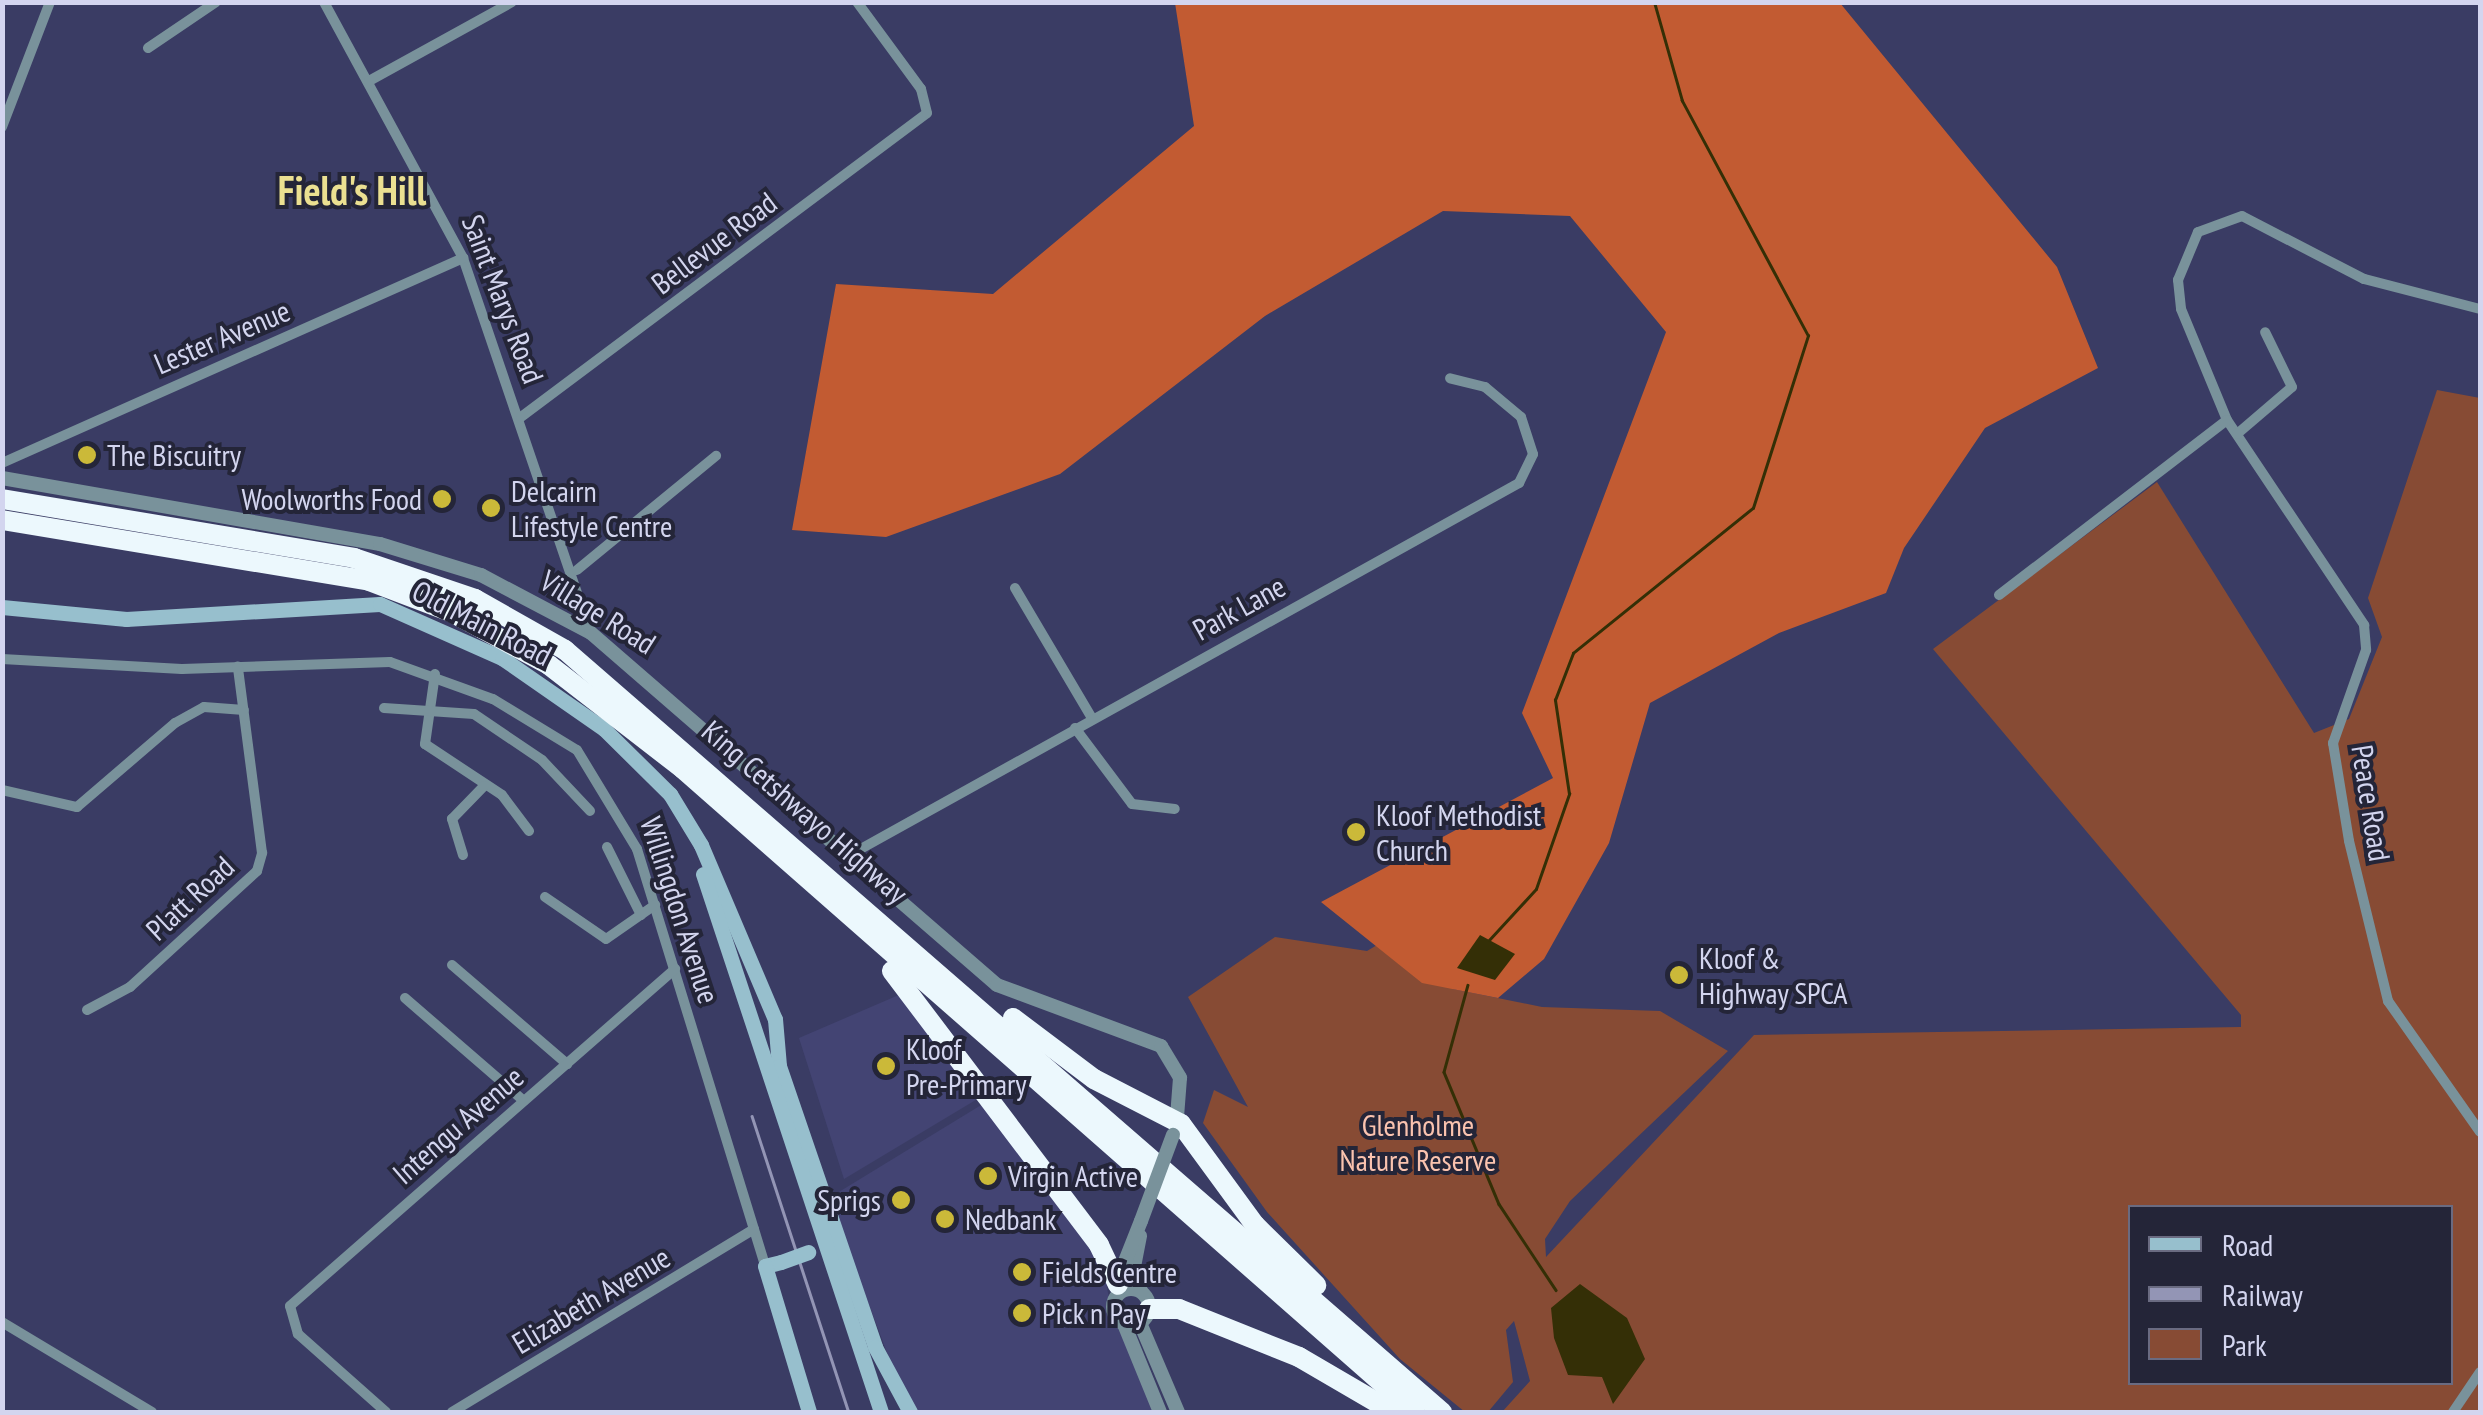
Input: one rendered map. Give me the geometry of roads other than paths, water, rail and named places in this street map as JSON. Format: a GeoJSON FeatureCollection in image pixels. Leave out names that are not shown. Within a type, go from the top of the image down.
{"type":"FeatureCollection","features":[{"type":"Feature","properties":{"kind":"highway","name":"King Cetshwayo Highway"},"geometry":{"type":"LineString","coordinates":[[2,499],[327,552],[475,599],[602,677],[1442,1412]]}},
{"type":"Feature","properties":{"kind":"highway","name":"King Cetshwayo Highway"},"geometry":{"type":"LineString","coordinates":[[2,520],[326,572],[452,612],[586,690],[1415,1412]]}},
{"type":"Feature","properties":{"kind":"highway"},"geometry":{"type":"LineString","coordinates":[[856,924],[990,1094],[1118,1289]]}},
{"type":"Feature","properties":{"kind":"highway"},"geometry":{"type":"LineString","coordinates":[[927,958],[1148,1108],[1177,1121],[1255,1225],[1399,1374]]}},
{"type":"Feature","properties":{"kind":"highway"},"geometry":{"type":"LineString","coordinates":[[1144,1308],[1179,1309],[1299,1357],[1392,1412]]}},
{"type":"Feature","properties":{"kind":"main road","name":"Old Main Road"},"geometry":{"type":"LineString","coordinates":[[2,607],[94,619],[349,602],[408,612],[575,705],[670,794],[759,972],[794,1112],[906,1408]]}},
{"type":"Feature","properties":{"kind":"main road","name":"Old Main Road"},"geometry":{"type":"LineString","coordinates":[[694,836],[782,1128],[858,1358],[881,1412]]}},
{"type":"Feature","properties":{"kind":"main road"},"geometry":{"type":"LineString","coordinates":[[740,992],[759,972]]}},
{"type":"Feature","properties":{"kind":"main road"},"geometry":{"type":"LineString","coordinates":[[747,1020],[755,1006],[770,1008]]}},
{"type":"Feature","properties":{"kind":"main road"},"geometry":{"type":"LineString","coordinates":[[809,1412],[772,1270],[808,1252],[817,1232]]}},
{"type":"Feature","properties":{"kind":"main road"},"geometry":{"type":"LineString","coordinates":[[808,1252],[828,1264]]}},
{"type":"Feature","properties":{"kind":"main road"},"geometry":{"type":"LineString","coordinates":[[881,1412],[906,1408]]}},
{"type":"Feature","properties":{"kind":"street"},"geometry":{"type":"LineString","coordinates":[[2,128],[50,2]]}},
{"type":"Feature","properties":{"kind":"street"},"geometry":{"type":"LineString","coordinates":[[148,48],[216,2]]}},
{"type":"Feature","properties":{"kind":"street","name":"Saint Marys Road"},"geometry":{"type":"LineString","coordinates":[[324,2],[464,258],[576,570],[591,634]]}},
{"type":"Feature","properties":{"kind":"street"},"geometry":{"type":"LineString","coordinates":[[368,80],[512,2]]}},
{"type":"Feature","properties":{"kind":"street","name":"Bellevue Road"},"geometry":{"type":"LineString","coordinates":[[521,417],[920,118],[930,102],[857,2]]}},
{"type":"Feature","properties":{"kind":"street","name":"Peace Road"},"geometry":{"type":"LineString","coordinates":[[2480,309],[2364,279],[2252,219],[2218,220],[2187,247],[2178,294],[2227,420],[2364,626],[2366,650],[2333,748],[2379,973],[2390,1005],[2480,1132]]}},
{"type":"Feature","properties":{"kind":"street","name":"Lester Avenue"},"geometry":{"type":"LineString","coordinates":[[2,463],[464,258]]}},
{"type":"Feature","properties":{"kind":"street"},"geometry":{"type":"LineString","coordinates":[[2237,434],[2292,387],[2264,332]]}},
{"type":"Feature","properties":{"kind":"street","name":"Park Lane"},"geometry":{"type":"LineString","coordinates":[[848,856],[1527,476],[1533,454],[1522,418],[1486,387],[1450,378]]}},
{"type":"Feature","properties":{"kind":"street"},"geometry":{"type":"LineString","coordinates":[[1998,596],[2227,420]]}},
{"type":"Feature","properties":{"kind":"street"},"geometry":{"type":"LineString","coordinates":[[576,570],[658,512],[716,456]]}},
{"type":"Feature","properties":{"kind":"street","name":"Village Road"},"geometry":{"type":"LineString","coordinates":[[2,478],[380,544],[481,576],[591,634],[997,986],[1152,1039],[1178,1070],[1177,1121]]}},
{"type":"Feature","properties":{"kind":"street"},"geometry":{"type":"LineString","coordinates":[[1015,588],[1092,718]]}},
{"type":"Feature","properties":{"kind":"street","name":"Willingdon Avenue"},"geometry":{"type":"LineString","coordinates":[[2,659],[238,668],[363,658],[434,674],[532,719],[590,763],[630,832],[754,1229],[772,1270]]}},
{"type":"Feature","properties":{"kind":"street","name":"Platt Road"},"geometry":{"type":"LineString","coordinates":[[87,1010],[130,987],[257,871],[262,854],[238,668]]}},
{"type":"Feature","properties":{"kind":"street"},"geometry":{"type":"LineString","coordinates":[[434,674],[425,744],[484,786],[528,831]]}},
{"type":"Feature","properties":{"kind":"street"},"geometry":{"type":"LineString","coordinates":[[2,790],[77,807],[175,723],[204,707],[244,710]]}},
{"type":"Feature","properties":{"kind":"street"},"geometry":{"type":"LineString","coordinates":[[384,708],[474,714],[512,736],[590,811]]}},
{"type":"Feature","properties":{"kind":"street"},"geometry":{"type":"LineString","coordinates":[[1074,728],[1132,804],[1175,809]]}},
{"type":"Feature","properties":{"kind":"street"},"geometry":{"type":"LineString","coordinates":[[463,855],[452,819],[484,786]]}},
{"type":"Feature","properties":{"kind":"street"},"geometry":{"type":"LineString","coordinates":[[607,846],[641,915]]}},
{"type":"Feature","properties":{"kind":"street"},"geometry":{"type":"LineString","coordinates":[[545,898],[606,938],[655,905]]}},
{"type":"Feature","properties":{"kind":"street"},"geometry":{"type":"LineString","coordinates":[[452,966],[566,1064]]}},
{"type":"Feature","properties":{"kind":"street","name":"Intengu Avenue"},"geometry":{"type":"LineString","coordinates":[[386,1412],[290,1325],[294,1300],[675,970]]}},
{"type":"Feature","properties":{"kind":"street"},"geometry":{"type":"LineString","coordinates":[[405,998],[524,1101]]}},
{"type":"Feature","properties":{"kind":"street"},"geometry":{"type":"LineString","coordinates":[[1160,1412],[1124,1324],[1112,1307],[1177,1121]]}},
{"type":"Feature","properties":{"kind":"street"},"geometry":{"type":"LineString","coordinates":[[1141,1220],[1132,1271],[1178,1412]]}},
{"type":"Feature","properties":{"kind":"street","name":"Elizabeth Avenue"},"geometry":{"type":"LineString","coordinates":[[452,1412],[754,1229]]}},
{"type":"Feature","properties":{"kind":"street"},"geometry":{"type":"LineString","coordinates":[[1118,1289],[1144,1308]]}},
{"type":"Feature","properties":{"kind":"street"},"geometry":{"type":"LineString","coordinates":[[1124,1324],[1144,1308]]}},
{"type":"Feature","properties":{"kind":"street"},"geometry":{"type":"LineString","coordinates":[[2,1322],[152,1412]]}},
{"type":"Feature","properties":{"kind":"street"},"geometry":{"type":"LineString","coordinates":[[2452,1412],[2480,1372]]}},
{"type":"Feature","properties":{"kind":"waterway"},"geometry":{"type":"LineString","coordinates":[[1489,940],[1536,889],[1569,794],[1555,700],[1573,653],[1753,508],[1808,336],[1682,101],[1654,2]]}},
{"type":"Feature","properties":{"kind":"waterway"},"geometry":{"type":"LineString","coordinates":[[1468,985],[1444,1072],[1499,1204],[1556,1290]]}},
{"type":"Feature","properties":{"kind":"railway"},"geometry":{"type":"LineString","coordinates":[[752,1116],[849,1412]]}},
{"type":"Feature","properties":{"kind":"place","name":"The Biscuitry"},"geometry":{"type":"Point","coordinates":[87,455]}},
{"type":"Feature","properties":{"kind":"place","name":"Woolworths Food"},"geometry":{"type":"Point","coordinates":[442,499]}},
{"type":"Feature","properties":{"kind":"place","name":"Delcairn Lifestyle Centre"},"geometry":{"type":"Point","coordinates":[491,508]}},
{"type":"Feature","properties":{"kind":"place","name":"Kloof Methodist Church"},"geometry":{"type":"Point","coordinates":[1356,832]}},
{"type":"Feature","properties":{"kind":"place","name":"Kloof & Highway SPCA"},"geometry":{"type":"Point","coordinates":[1679,975]}},
{"type":"Feature","properties":{"kind":"place","name":"Kloof Pre-Primary"},"geometry":{"type":"Point","coordinates":[886,1066]}},
{"type":"Feature","properties":{"kind":"place","name":"Virgin Active"},"geometry":{"type":"Point","coordinates":[988,1176]}},
{"type":"Feature","properties":{"kind":"place","name":"Sprigs"},"geometry":{"type":"Point","coordinates":[901,1200]}},
{"type":"Feature","properties":{"kind":"place","name":"Nedbank"},"geometry":{"type":"Point","coordinates":[945,1219]}},
{"type":"Feature","properties":{"kind":"place","name":"Fields Centre"},"geometry":{"type":"Point","coordinates":[1022,1272]}},
{"type":"Feature","properties":{"kind":"place","name":"Pick n Pay"},"geometry":{"type":"Point","coordinates":[1022,1313]}},
{"type":"Feature","properties":{"kind":"district","name":"Field's Hill"},"geometry":{"type":"Point","coordinates":[352,190]}},
{"type":"Feature","properties":{"kind":"park label","name":"Glenholme Nature Reserve"},"geometry":{"type":"Point","coordinates":[1418,1142]}}]}
